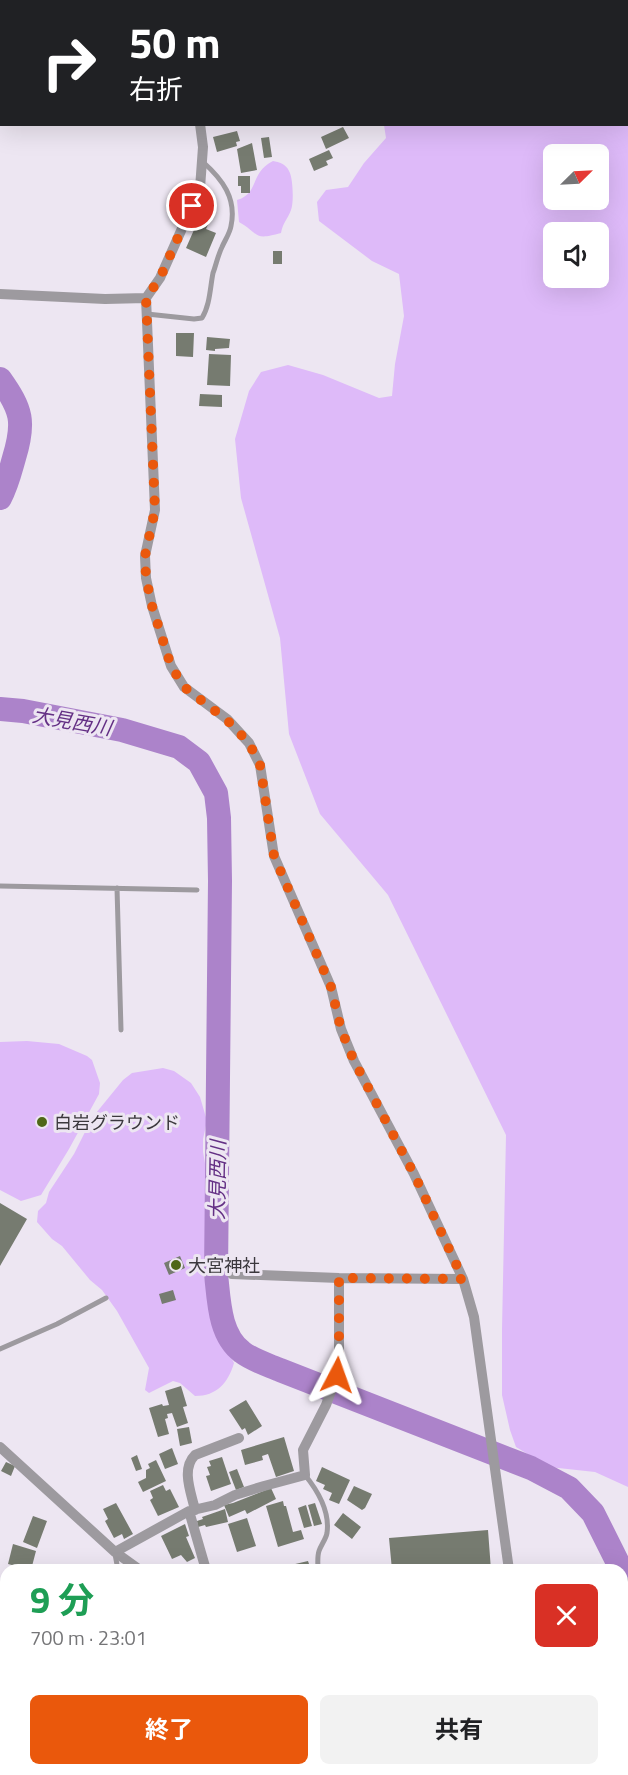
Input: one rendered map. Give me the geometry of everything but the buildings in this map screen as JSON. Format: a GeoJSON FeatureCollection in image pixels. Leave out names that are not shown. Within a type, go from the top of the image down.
{"type":"FeatureCollection","features":[{"type":"Feature","properties":{"kind":"street"},"geometry":{"type":"LineString","coordinates":[[200,126],[203,162],[200,188],[160,278],[146,298],[155,510],[145,556],[146,578],[152,606],[171,666],[184,687],[227,720],[249,743],[260,765],[274,856],[331,987],[341,1029],[354,1061],[414,1174],[463,1279],[474,1317],[508,1564]]}},
{"type":"Feature","properties":{"kind":"street"},"geometry":{"type":"LineString","coordinates":[[0,294],[105,299],[146,298]]}},
{"type":"Feature","properties":{"kind":"street"},"geometry":{"type":"LineString","coordinates":[[232,1274],[463,1279]]}},
{"type":"Feature","properties":{"kind":"street"},"geometry":{"type":"LineString","coordinates":[[115,1552],[192,1511],[264,1486],[305,1475],[303,1450],[326,1405],[339,1369],[339,1278]]}},
{"type":"Feature","properties":{"kind":"street"},"geometry":{"type":"LineString","coordinates":[[205,1564],[192,1511],[187,1469],[190,1460],[195,1455],[239,1438]]}},
{"type":"Feature","properties":{"kind":"street"},"geometry":{"type":"LineString","coordinates":[[2,1452],[115,1552],[132,1564]]}},
{"type":"Feature","properties":{"kind":"lane"},"geometry":{"type":"LineString","coordinates":[[146,314],[194,319],[202,318],[206,311],[221,248],[231,226],[233,207],[227,188],[217,174],[203,162]]}},
{"type":"Feature","properties":{"kind":"lane"},"geometry":{"type":"LineString","coordinates":[[0,886],[197,890]]}},
{"type":"Feature","properties":{"kind":"lane"},"geometry":{"type":"LineString","coordinates":[[117,888],[121,1030]]}},
{"type":"Feature","properties":{"kind":"lane"},"geometry":{"type":"LineString","coordinates":[[0,1349],[57,1324],[106,1298]]}},
{"type":"Feature","properties":{"kind":"lane"},"geometry":{"type":"LineString","coordinates":[[305,1475],[324,1506],[327,1522],[327,1535],[319,1550],[318,1564]]}},
{"type":"Feature","properties":{"kind":"lane"},"geometry":{"type":"LineString","coordinates":[[115,1552],[117,1564]]}},
{"type":"Feature","properties":{"kind":"shaded area"},"geometry":{"type":"Polygon","coordinates":[[[384,126],[628,126],[628,1487],[595,1472],[549,1467],[516,1447],[502,1395],[506,1135],[388,895],[320,814],[289,734],[280,638],[241,498],[235,439],[249,391],[261,372],[288,365],[323,375],[379,398],[392,396],[404,316],[399,274],[372,261],[319,221],[317,202],[326,190],[348,187],[364,163],[386,138],[384,126]]]}},
{"type":"Feature","properties":{"kind":"shaded area"},"geometry":{"type":"Polygon","coordinates":[[[273,161],[288,169],[293,190],[292,207],[281,233],[261,236],[239,222],[237,200],[249,193],[260,171],[273,161]]]}},
{"type":"Feature","properties":{"kind":"shaded area","name":"白岩グラウンド"},"geometry":{"type":"Polygon","coordinates":[[[27,1041],[59,1044],[87,1056],[92,1060],[100,1083],[99,1094],[41,1195],[21,1201],[0,1190],[0,1042],[27,1041]]]}},
{"type":"Feature","properties":{"kind":"shaded area"},"geometry":{"type":"Polygon","coordinates":[[[163,1068],[174,1071],[191,1083],[200,1097],[207,1121],[203,1152],[208,1180],[205,1195],[210,1225],[203,1272],[215,1326],[234,1363],[228,1377],[220,1387],[210,1394],[195,1396],[180,1383],[173,1381],[149,1393],[145,1390],[149,1368],[117,1311],[102,1290],[37,1222],[38,1211],[46,1203],[49,1192],[74,1154],[92,1118],[123,1080],[132,1073],[163,1068]]]}},
{"type":"Feature","properties":{"kind":"waterway","name":"大見西川"},"geometry":{"type":"LineString","coordinates":[[0,379],[17,408],[20,425],[14,458],[0,498]]}},
{"type":"Feature","properties":{"kind":"waterway","name":"大見西川"},"geometry":{"type":"LineString","coordinates":[[0,709],[23,711],[122,730],[179,747],[199,762],[216,793],[219,818],[220,881],[216,1274],[219,1306],[224,1327],[234,1345],[246,1355],[260,1362],[531,1468],[569,1488],[593,1513],[618,1564]]}},
{"type":"Feature","properties":{"kind":"place","name":"白岩グラウンド"},"geometry":{"type":"Point","coordinates":[42,1122]}},
{"type":"Feature","properties":{"kind":"place","name":"大宮神社"},"geometry":{"type":"Point","coordinates":[176,1265]}},
{"type":"Feature","properties":{"kind":"route"},"geometry":{"type":"LineString","coordinates":[[192,206],[160,278],[146,298],[155,510],[145,556],[146,578],[152,606],[171,666],[184,687],[227,720],[249,743],[260,765],[274,856],[331,987],[341,1029],[354,1061],[414,1174],[463,1279],[339,1278],[339,1369],[337,1375]]}}]}
